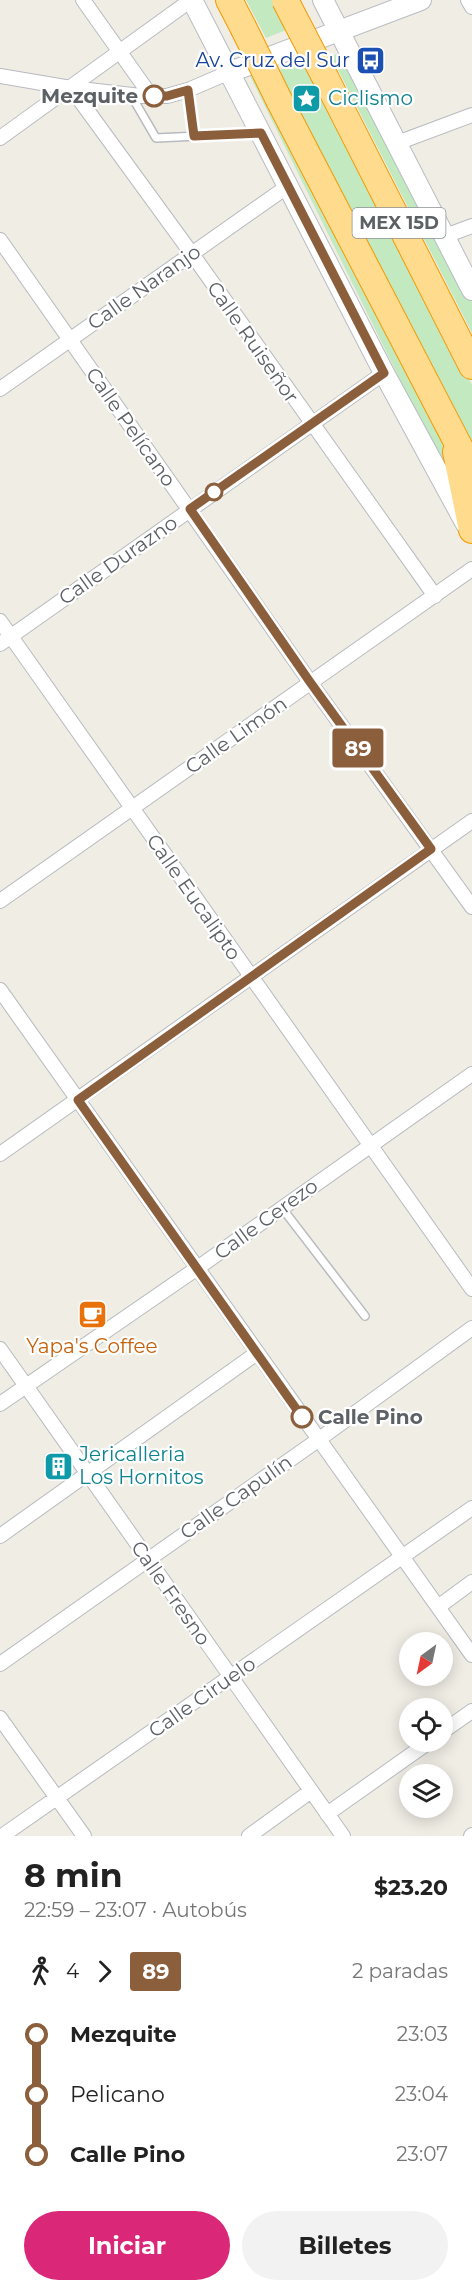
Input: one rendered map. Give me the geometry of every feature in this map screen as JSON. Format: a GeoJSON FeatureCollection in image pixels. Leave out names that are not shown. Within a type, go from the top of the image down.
{"type":"FeatureCollection","features":[{"type":"Feature","properties":{"kind":"highway","name":"MEX 15D"},"geometry":{"type":"LineString","coordinates":[[230,0],[279,100],[472,471]]}},
{"type":"Feature","properties":{"kind":"highway","name":"MEX 15D"},"geometry":{"type":"LineString","coordinates":[[285,0],[472,366]]}},
{"type":"Feature","properties":{"kind":"highway"},"geometry":{"type":"LineString","coordinates":[[452,432],[472,530]]}},
{"type":"Feature","properties":{"kind":"main road"},"geometry":{"type":"LineString","coordinates":[[191,0],[384,373],[472,536]]}},
{"type":"Feature","properties":{"kind":"main road"},"geometry":{"type":"LineString","coordinates":[[323,0],[472,290]]}},
{"type":"Feature","properties":{"kind":"main road"},"geometry":{"type":"LineString","coordinates":[[230,72],[421,0]]}},
{"type":"Feature","properties":{"kind":"street"},"geometry":{"type":"LineString","coordinates":[[84,0],[151,96]]}},
{"type":"Feature","properties":{"kind":"street"},"geometry":{"type":"LineString","coordinates":[[0,138],[191,0]]}},
{"type":"Feature","properties":{"kind":"street"},"geometry":{"type":"LineString","coordinates":[[468,0],[472,7]]}},
{"type":"Feature","properties":{"kind":"street"},"geometry":{"type":"LineString","coordinates":[[0,76],[71,88],[131,95],[167,96],[188,90],[230,72]]}},
{"type":"Feature","properties":{"kind":"street","name":"Calle Ruiseñor"},"geometry":{"type":"LineString","coordinates":[[71,88],[435,596]]}},
{"type":"Feature","properties":{"kind":"street"},"geometry":{"type":"LineString","coordinates":[[397,143],[472,115]]}},
{"type":"Feature","properties":{"kind":"street","name":"Calle Naranjo"},"geometry":{"type":"LineString","coordinates":[[0,389],[288,186]]}},
{"type":"Feature","properties":{"kind":"street"},"geometry":{"type":"LineString","coordinates":[[445,236],[472,226]]}},
{"type":"Feature","properties":{"kind":"street","name":"Calle Pelícano"},"geometry":{"type":"LineString","coordinates":[[0,240],[310,682],[472,907]]}},
{"type":"Feature","properties":{"kind":"street","name":"Calle Durazno"},"geometry":{"type":"LineString","coordinates":[[5,640],[384,373]]}},
{"type":"Feature","properties":{"kind":"street","name":"Calle Limón"},"geometry":{"type":"LineString","coordinates":[[0,901],[472,569]]}},
{"type":"Feature","properties":{"kind":"street","name":"Calle Eucalipto"},"geometry":{"type":"LineString","coordinates":[[0,621],[5,640],[131,808],[472,1289]]}},
{"type":"Feature","properties":{"kind":"street"},"geometry":{"type":"LineString","coordinates":[[0,1154],[472,821]]}},
{"type":"Feature","properties":{"kind":"street"},"geometry":{"type":"LineString","coordinates":[[0,990],[472,1655]]}},
{"type":"Feature","properties":{"kind":"street","name":"Calle Cerezo"},"geometry":{"type":"LineString","coordinates":[[0,1404],[472,1074]]}},
{"type":"Feature","properties":{"kind":"street","name":"Calle Capulín"},"geometry":{"type":"LineString","coordinates":[[0,1664],[472,1329]]}},
{"type":"Feature","properties":{"kind":"street","name":"Calle Fresno"},"geometry":{"type":"LineString","coordinates":[[0,1349],[343,1836]]}},
{"type":"Feature","properties":{"kind":"street"},"geometry":{"type":"LineString","coordinates":[[0,1536],[256,1353]]}},
{"type":"Feature","properties":{"kind":"street","name":"Calle Ciruelo"},"geometry":{"type":"LineString","coordinates":[[2,1836],[472,1508]]}},
{"type":"Feature","properties":{"kind":"street"},"geometry":{"type":"LineString","coordinates":[[438,1607],[472,1582]]}},
{"type":"Feature","properties":{"kind":"street"},"geometry":{"type":"LineString","coordinates":[[453,1724],[472,1711]]}},
{"type":"Feature","properties":{"kind":"street"},"geometry":{"type":"LineString","coordinates":[[0,1718],[84,1836]]}},
{"type":"Feature","properties":{"kind":"street"},"geometry":{"type":"LineString","coordinates":[[327,1814],[415,1752]]}},
{"type":"Feature","properties":{"kind":"street"},"geometry":{"type":"LineString","coordinates":[[249,1836],[311,1791]]}},
{"type":"Feature","properties":{"kind":"lane"},"geometry":{"type":"LineString","coordinates":[[188,90],[194,136]]}},
{"type":"Feature","properties":{"kind":"lane"},"geometry":{"type":"LineString","coordinates":[[131,95],[156,138],[261,133]]}},
{"type":"Feature","properties":{"kind":"lane"},"geometry":{"type":"LineString","coordinates":[[282,1208],[365,1316]]}},
{"type":"Feature","properties":{"kind":"green space"},"geometry":{"type":"Polygon","coordinates":[[[246,0],[274,0],[289,29],[266,38],[246,0]]]}},
{"type":"Feature","properties":{"kind":"green space"},"geometry":{"type":"Polygon","coordinates":[[[343,52],[472,302],[472,333],[331,56],[343,52]]]}},
{"type":"Feature","properties":{"kind":"green space"},"geometry":{"type":"Polygon","coordinates":[[[307,60],[472,385],[472,447],[279,70],[307,60]]]}},
{"type":"Feature","properties":{"kind":"green space"},"geometry":{"type":"Polygon","coordinates":[[[259,74],[446,429],[459,499],[250,76],[259,74]]]}},
{"type":"Feature","properties":{"kind":"building","name":"Jericalleria Los Hornitos"},"geometry":{"type":"Polygon","coordinates":[[[64,1456],[70,1464],[52,1476],[46,1468],[64,1456]]]}},
{"type":"Feature","properties":{"kind":"bus line","name":"89"},"geometry":{"type":"LineString","coordinates":[[154,96],[167,96],[188,90],[194,136],[261,133],[384,373],[190,509],[310,682],[431,849],[78,1100],[302,1417]]}},
{"type":"Feature","properties":{"kind":"place","name":"Av. Cruz del Sur"},"geometry":{"type":"Point","coordinates":[371,60]}},
{"type":"Feature","properties":{"kind":"place","name":"Mezquite"},"geometry":{"type":"Point","coordinates":[154,96]}},
{"type":"Feature","properties":{"kind":"place","name":"Ciclismo"},"geometry":{"type":"Point","coordinates":[307,98]}},
{"type":"Feature","properties":{"kind":"place","name":"Yapa's Coffee"},"geometry":{"type":"Point","coordinates":[92,1315]}},
{"type":"Feature","properties":{"kind":"place","name":"Calle Pino"},"geometry":{"type":"Point","coordinates":[302,1417]}},
{"type":"Feature","properties":{"kind":"place","name":"Jericalleria Los Hornitos"},"geometry":{"type":"Point","coordinates":[58,1466]}}]}
